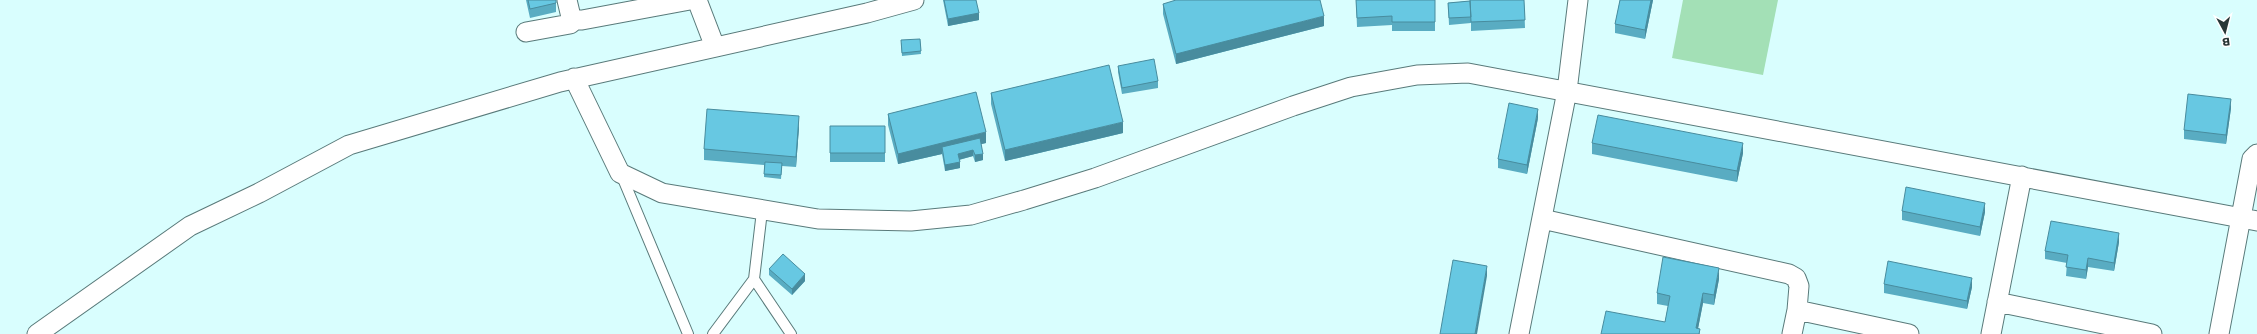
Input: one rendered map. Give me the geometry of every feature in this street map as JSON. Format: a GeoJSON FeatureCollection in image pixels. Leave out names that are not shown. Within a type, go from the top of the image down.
{"type":"FeatureCollection","features":[{"type":"Feature","properties":{"kind":"street"},"geometry":{"type":"LineString","coordinates":[[567,0],[571,17],[576,20]]}},
{"type":"Feature","properties":{"kind":"street"},"geometry":{"type":"LineString","coordinates":[[526,32],[570,24],[576,20],[690,0]]}},
{"type":"Feature","properties":{"kind":"street"},"geometry":{"type":"LineString","coordinates":[[697,0],[715,47]]}},
{"type":"Feature","properties":{"kind":"street"},"geometry":{"type":"LineString","coordinates":[[37,334],[190,226],[259,193],[349,145],[574,78],[715,47],[914,0]]}},
{"type":"Feature","properties":{"kind":"street"},"geometry":{"type":"LineString","coordinates":[[1519,334],[1566,91],[1578,0]]}},
{"type":"Feature","properties":{"kind":"street"},"geometry":{"type":"LineString","coordinates":[[574,78],[620,173],[662,193],[762,211],[818,219],[896,221],[972,215],[1095,178],[1293,106],[1351,87],[1417,75],[1468,73],[2022,176],[2249,220]]}},
{"type":"Feature","properties":{"kind":"street"},"geometry":{"type":"LineString","coordinates":[[2219,334],[2249,220],[2252,159],[2257,154]]}},
{"type":"Feature","properties":{"kind":"street"},"geometry":{"type":"LineString","coordinates":[[1991,334],[2022,176]]}},
{"type":"Feature","properties":{"kind":"street"},"geometry":{"type":"LineString","coordinates":[[1542,219],[1789,274],[1796,278],[1799,286],[1792,334]]}},
{"type":"Feature","properties":{"kind":"street"},"geometry":{"type":"LineString","coordinates":[[1997,302],[2152,334]]}},
{"type":"Feature","properties":{"kind":"street"},"geometry":{"type":"LineString","coordinates":[[1796,310],[1908,334]]}},
{"type":"Feature","properties":{"kind":"lane"},"geometry":{"type":"LineString","coordinates":[[620,173],[688,334]]}},
{"type":"Feature","properties":{"kind":"lane"},"geometry":{"type":"LineString","coordinates":[[713,334],[754,279],[762,211]]}},
{"type":"Feature","properties":{"kind":"lane"},"geometry":{"type":"LineString","coordinates":[[754,279],[791,334]]}},
{"type":"Feature","properties":{"kind":"green space"},"geometry":{"type":"Polygon","coordinates":[[[1683,0],[1778,0],[1763,75],[1672,58],[1683,0]]]}},
{"type":"Feature","properties":{"kind":"building"},"geometry":{"type":"Polygon","coordinates":[[[528,0],[556,0],[556,3],[530,9],[528,0]]]}},
{"type":"Feature","properties":{"kind":"building"},"geometry":{"type":"Polygon","coordinates":[[[944,0],[976,0],[979,13],[948,19],[944,0]]]}},
{"type":"Feature","properties":{"kind":"building"},"geometry":{"type":"Polygon","coordinates":[[[1176,0],[1320,0],[1324,16],[1176,54],[1163,4],[1176,0]]]}},
{"type":"Feature","properties":{"kind":"building"},"geometry":{"type":"Polygon","coordinates":[[[1356,0],[1435,0],[1435,22],[1392,22],[1392,16],[1357,18],[1356,0]]]}},
{"type":"Feature","properties":{"kind":"building"},"geometry":{"type":"Polygon","coordinates":[[[1470,0],[1524,0],[1525,20],[1471,22],[1470,0]]]}},
{"type":"Feature","properties":{"kind":"building"},"geometry":{"type":"Polygon","coordinates":[[[1620,0],[1651,0],[1645,30],[1615,24],[1620,0]]]}},
{"type":"Feature","properties":{"kind":"building"},"geometry":{"type":"Polygon","coordinates":[[[1470,1],[1471,17],[1449,18],[1448,3],[1470,1]]]}},
{"type":"Feature","properties":{"kind":"building"},"geometry":{"type":"Polygon","coordinates":[[[920,39],[921,51],[902,53],[901,40],[920,39]]]}},
{"type":"Feature","properties":{"kind":"building"},"geometry":{"type":"Polygon","coordinates":[[[1154,59],[1158,81],[1122,88],[1118,66],[1154,59]]]}},
{"type":"Feature","properties":{"kind":"building"},"geometry":{"type":"Polygon","coordinates":[[[1109,65],[1123,122],[1005,150],[991,93],[1109,65]]]}},
{"type":"Feature","properties":{"kind":"building"},"geometry":{"type":"Polygon","coordinates":[[[976,92],[986,132],[898,154],[888,114],[976,92]]]}},
{"type":"Feature","properties":{"kind":"building"},"geometry":{"type":"Polygon","coordinates":[[[2188,94],[2231,99],[2226,135],[2184,130],[2188,94]]]}},
{"type":"Feature","properties":{"kind":"building"},"geometry":{"type":"Polygon","coordinates":[[[1509,103],[1538,109],[1527,165],[1498,159],[1509,103]]]}},
{"type":"Feature","properties":{"kind":"building"},"geometry":{"type":"Polygon","coordinates":[[[707,109],[799,116],[796,157],[704,149],[707,109]]]}},
{"type":"Feature","properties":{"kind":"building"},"geometry":{"type":"Polygon","coordinates":[[[1598,115],[1743,143],[1737,171],[1592,143],[1598,115]]]}},
{"type":"Feature","properties":{"kind":"building"},"geometry":{"type":"Polygon","coordinates":[[[830,126],[885,126],[885,153],[830,153],[830,126]]]}},
{"type":"Feature","properties":{"kind":"building"},"geometry":{"type":"Polygon","coordinates":[[[980,138],[983,154],[975,155],[973,150],[958,154],[960,162],[945,165],[942,147],[980,138]]]}},
{"type":"Feature","properties":{"kind":"building"},"geometry":{"type":"Polygon","coordinates":[[[765,162],[782,163],[781,175],[764,174],[765,162]]]}},
{"type":"Feature","properties":{"kind":"building"},"geometry":{"type":"Polygon","coordinates":[[[1906,187],[1985,203],[1980,227],[1902,211],[1906,187]]]}},
{"type":"Feature","properties":{"kind":"building"},"geometry":{"type":"Polygon","coordinates":[[[2051,221],[2119,233],[2114,263],[2088,258],[2086,270],[2066,267],[2068,255],[2045,251],[2051,221]]]}},
{"type":"Feature","properties":{"kind":"building"},"geometry":{"type":"Polygon","coordinates":[[[783,254],[805,274],[792,289],[769,269],[783,254]]]}},
{"type":"Feature","properties":{"kind":"building"},"geometry":{"type":"Polygon","coordinates":[[[1663,257],[1719,268],[1714,295],[1703,293],[1696,328],[1700,329],[1699,334],[1601,334],[1606,311],[1665,322],[1670,296],[1657,293],[1663,257]]]}},
{"type":"Feature","properties":{"kind":"building"},"geometry":{"type":"Polygon","coordinates":[[[1453,260],[1487,266],[1475,334],[1440,334],[1453,260]]]}},
{"type":"Feature","properties":{"kind":"building"},"geometry":{"type":"Polygon","coordinates":[[[1888,261],[1972,278],[1967,301],[1884,284],[1888,261]]]}}]}
